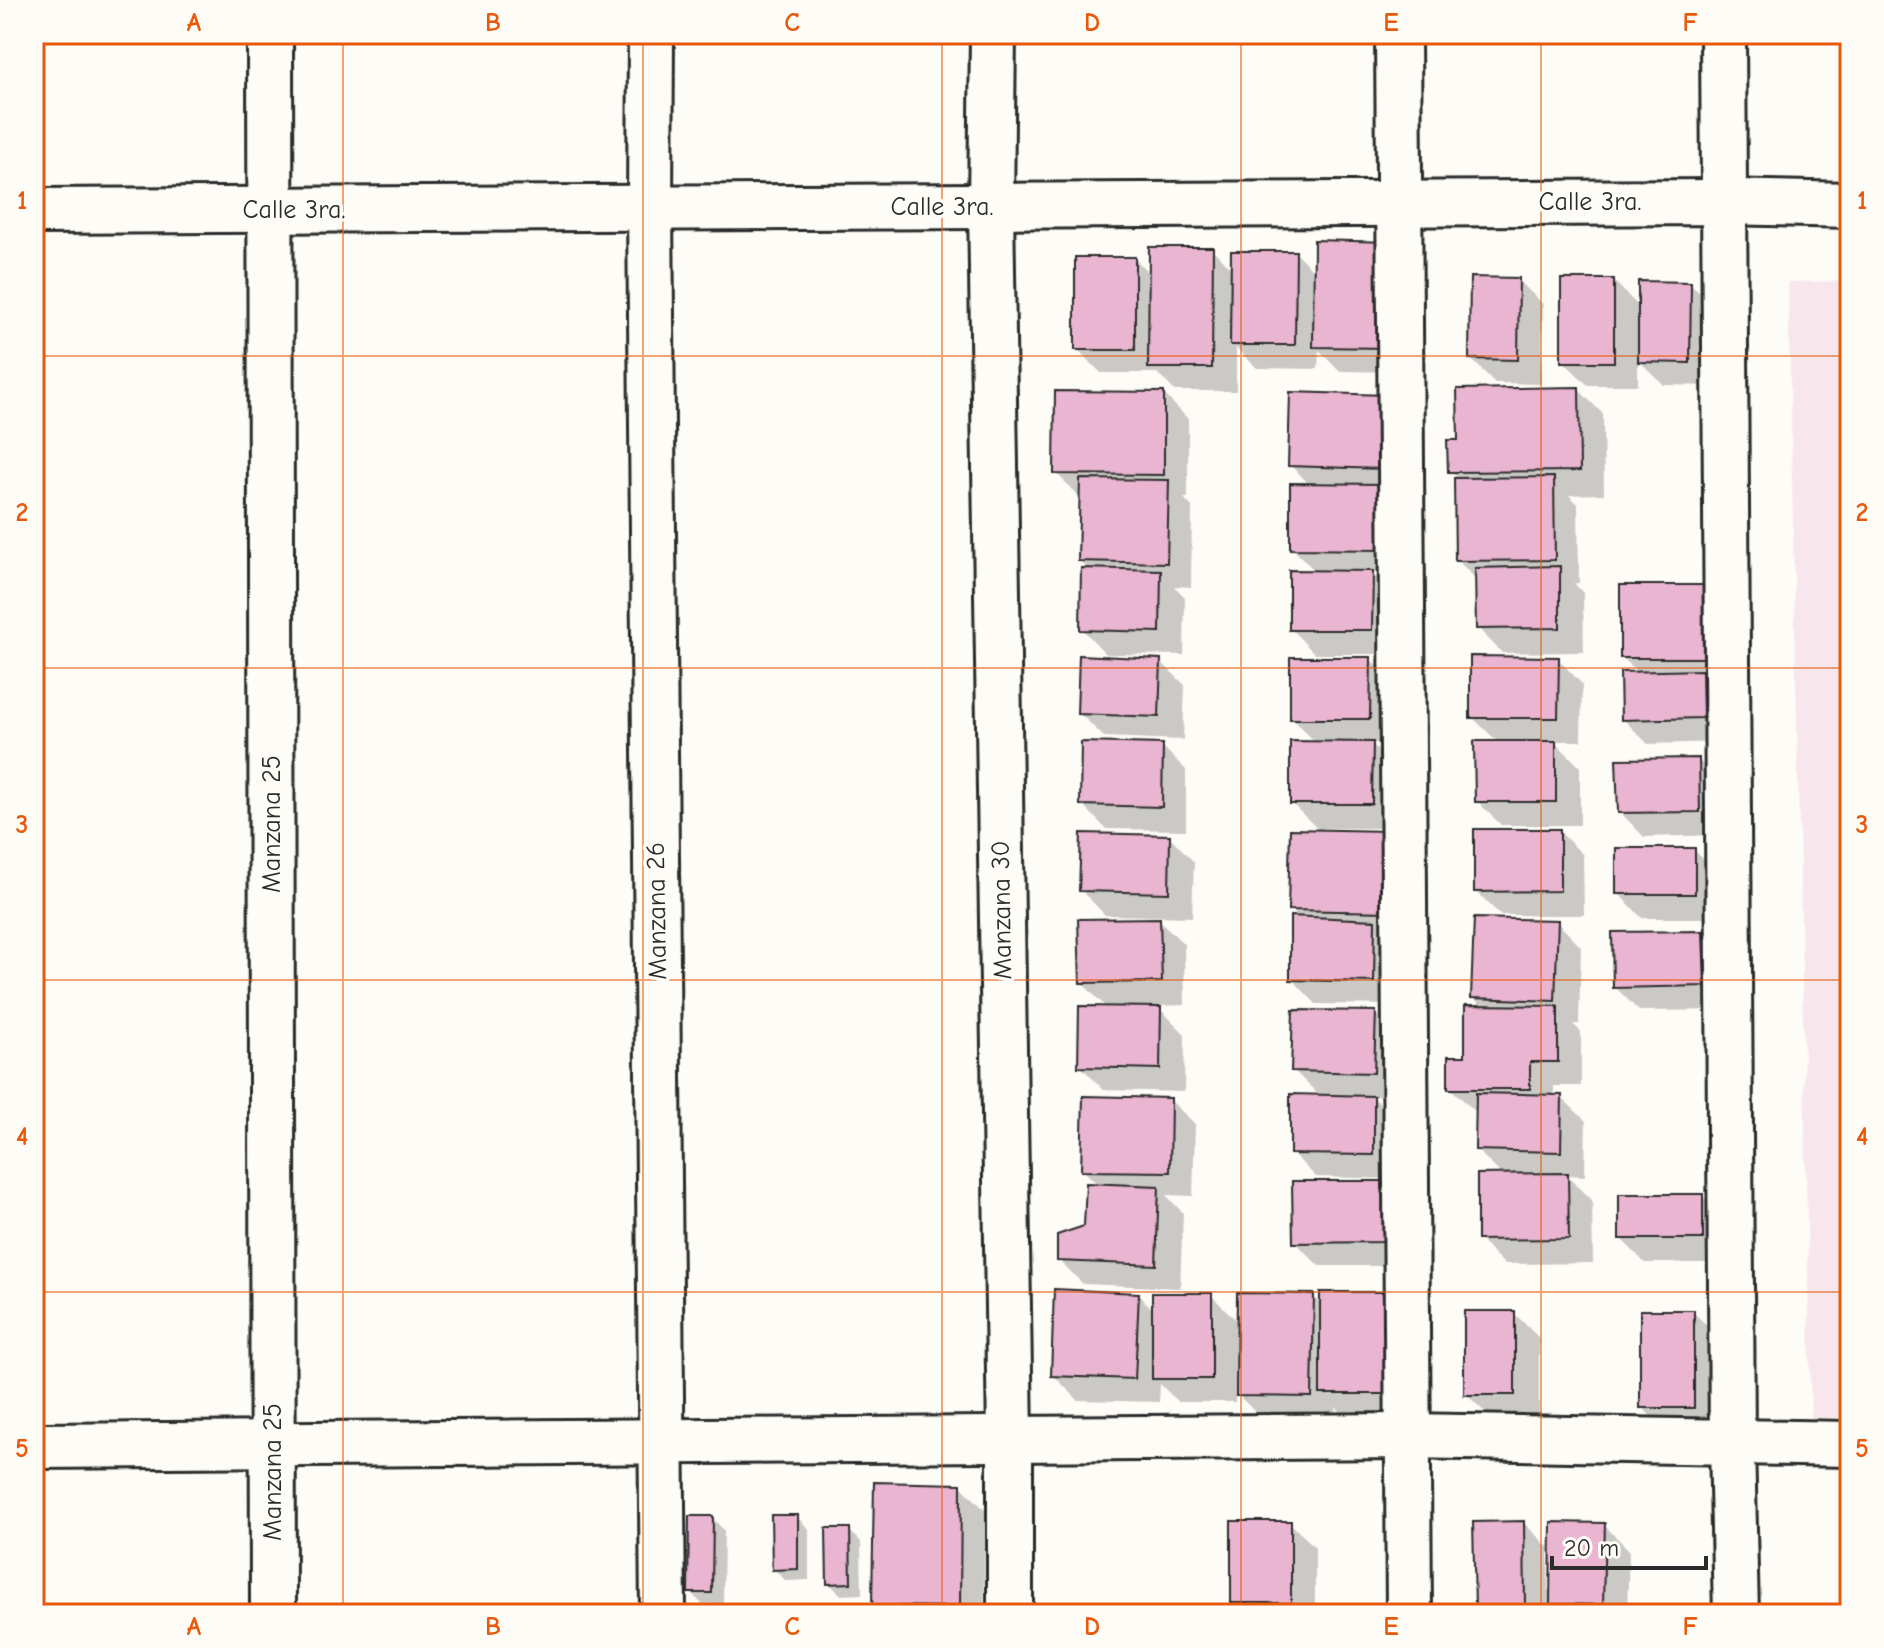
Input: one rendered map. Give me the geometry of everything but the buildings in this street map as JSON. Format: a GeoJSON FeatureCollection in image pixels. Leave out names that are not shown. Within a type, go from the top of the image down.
{"type":"FeatureCollection","features":[{"type":"Feature","properties":{"kind":"street","name":"Manzana 25"},"geometry":{"type":"LineString","coordinates":[[270,34],[273,1614]]}},
{"type":"Feature","properties":{"kind":"street","name":"Manzana 26"},"geometry":{"type":"LineString","coordinates":[[651,34],[663,1614]]}},
{"type":"Feature","properties":{"kind":"street","name":"Manzana 30"},"geometry":{"type":"LineString","coordinates":[[993,34],[991,206],[1010,1614]]}},
{"type":"Feature","properties":{"kind":"street"},"geometry":{"type":"LineString","coordinates":[[1398,34],[1409,1614]]}},
{"type":"Feature","properties":{"kind":"street"},"geometry":{"type":"LineString","coordinates":[[1723,34],[1732,1444],[1736,1614]]}},
{"type":"Feature","properties":{"kind":"street","name":"Calle 3ra."},"geometry":{"type":"LineString","coordinates":[[34,211],[1399,203],[1724,202],[1850,205]]}},
{"type":"Feature","properties":{"kind":"street"},"geometry":{"type":"LineString","coordinates":[[34,1446],[1406,1436],[1850,1444]]}},
{"type":"Feature","properties":{"kind":"shaded area"},"geometry":{"type":"Polygon","coordinates":[[[1850,281],[1850,1417],[1811,1418],[1788,282],[1850,281]]]}}]}
